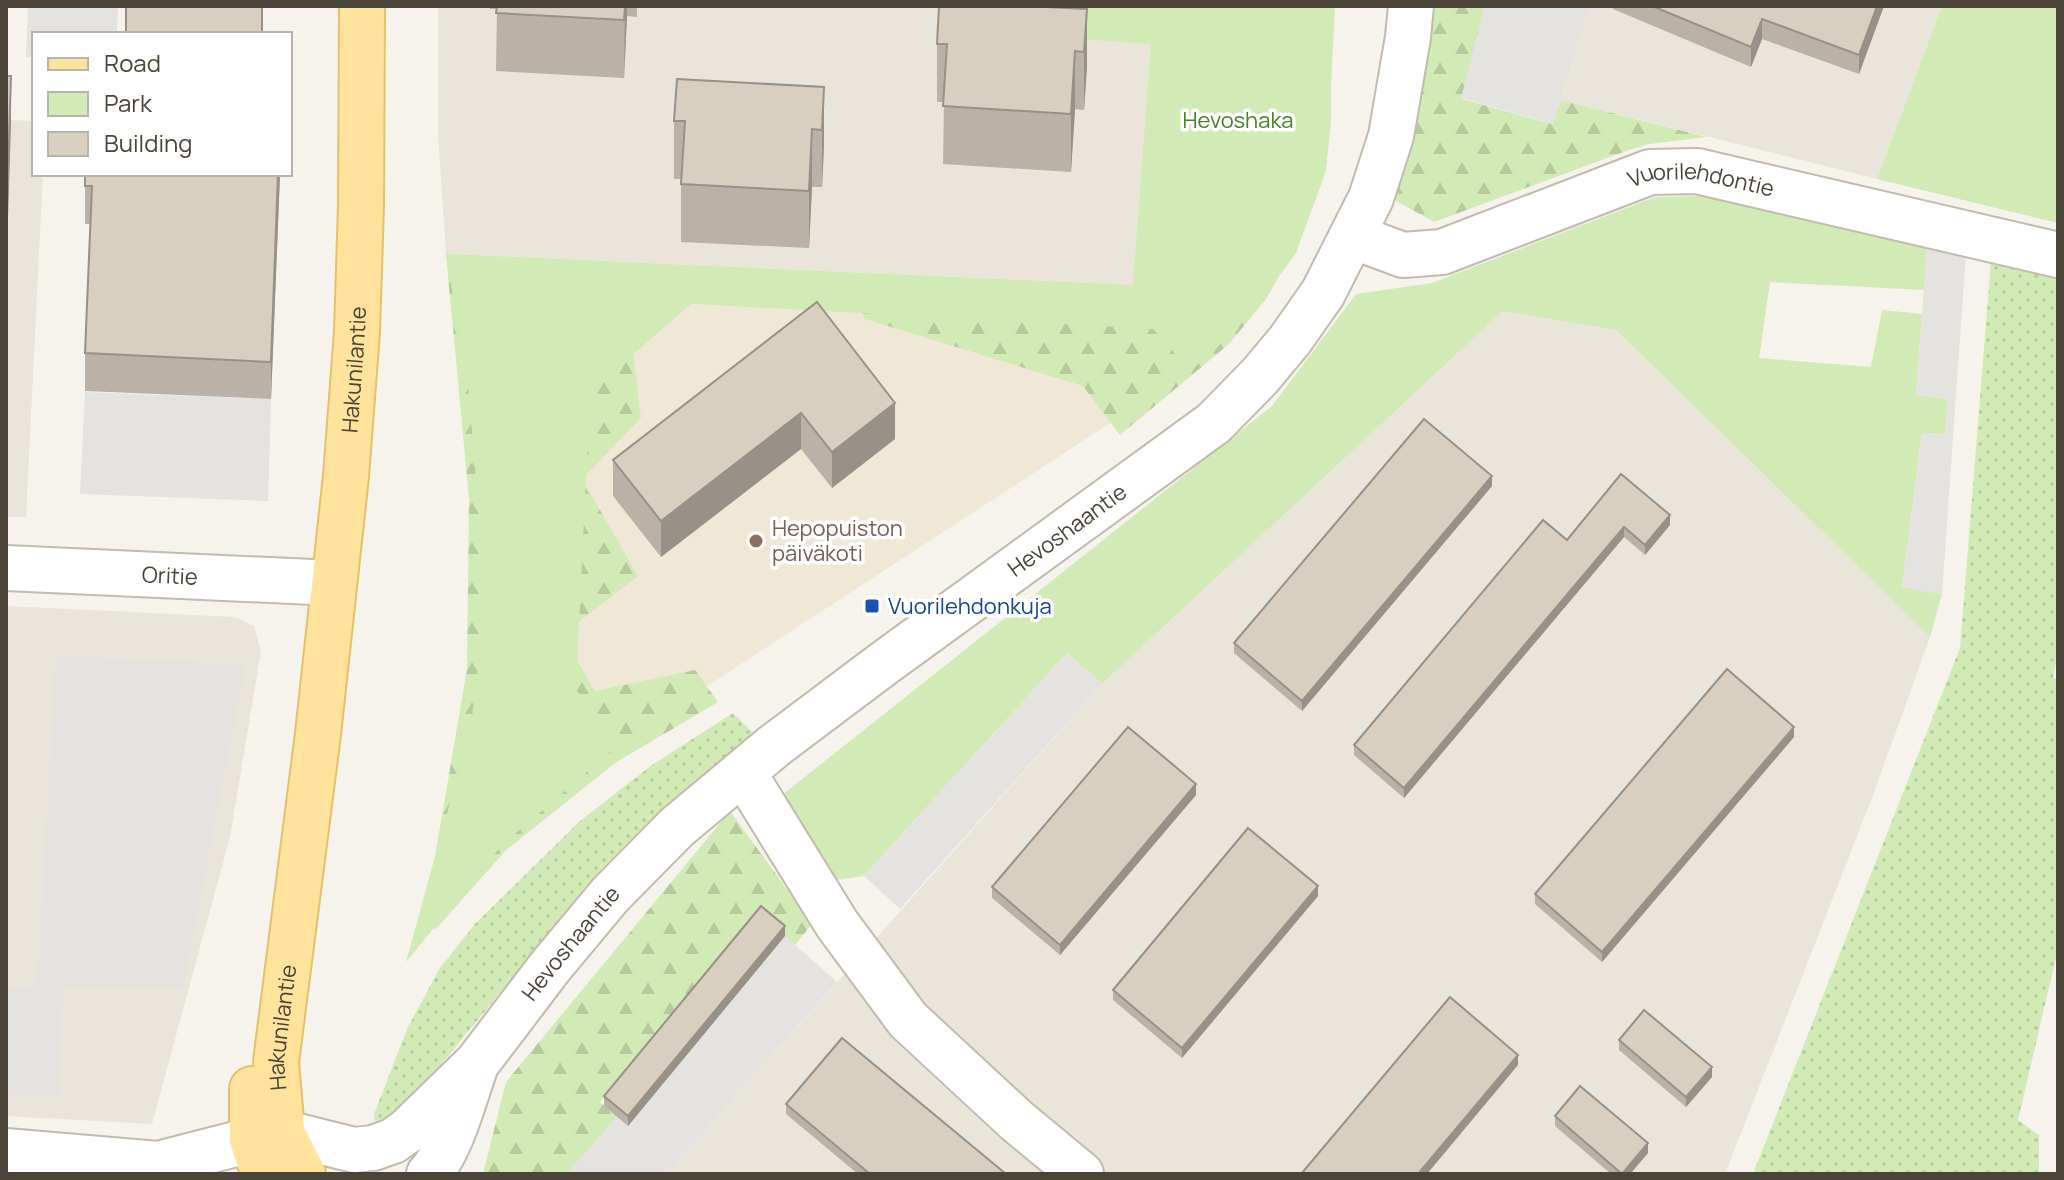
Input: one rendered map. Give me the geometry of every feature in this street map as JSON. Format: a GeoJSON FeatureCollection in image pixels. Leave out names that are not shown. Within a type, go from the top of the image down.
{"type":"FeatureCollection","features":[{"type":"Feature","properties":{"kind":"main road","name":"Hakunilantie"},"geometry":{"type":"LineString","coordinates":[[303,1174],[266,1149],[252,1063],[318,734],[346,476],[357,332],[362,6]]}},
{"type":"Feature","properties":{"kind":"street","name":"Hevoshaantie"},"geometry":{"type":"LineString","coordinates":[[266,1149],[373,1148],[393,1141],[407,1131],[477,1063],[610,895],[677,827],[774,746],[1214,423],[1260,376],[1323,293],[1371,198],[1391,136],[1411,6]]}},
{"type":"Feature","properties":{"kind":"street","name":"Vuorilehdontie"},"geometry":{"type":"LineString","coordinates":[[1352,236],[1403,255],[1442,252],[1650,172],[1697,171],[2058,255]]}},
{"type":"Feature","properties":{"kind":"street","name":"Oritie"},"geometry":{"type":"LineString","coordinates":[[6,568],[334,583]]}},
{"type":"Feature","properties":{"kind":"street"},"geometry":{"type":"LineString","coordinates":[[743,772],[837,924],[908,1020],[1017,1121],[1081,1174]]}},
{"type":"Feature","properties":{"kind":"street","name":"Hevoshaantie"},"geometry":{"type":"LineString","coordinates":[[429,1174],[453,1131],[477,1063]]}},
{"type":"Feature","properties":{"kind":"street"},"geometry":{"type":"LineString","coordinates":[[6,1151],[158,1164],[266,1149],[291,1174]]}},
{"type":"Feature","properties":{"kind":"shaded area"},"geometry":{"type":"Polygon","coordinates":[[[28,6],[118,6],[117,32],[32,32],[32,57],[26,57],[28,6]]]}},
{"type":"Feature","properties":{"kind":"shaded area"},"geometry":{"type":"Polygon","coordinates":[[[438,6],[951,6],[1152,43],[1133,285],[446,254],[438,132],[438,6]]]}},
{"type":"Feature","properties":{"kind":"shaded area"},"geometry":{"type":"Polygon","coordinates":[[[1485,6],[1591,6],[1553,124],[1461,98],[1485,6]]]}},
{"type":"Feature","properties":{"kind":"shaded area"},"geometry":{"type":"Polygon","coordinates":[[[1591,6],[1942,6],[1877,179],[1561,100],[1591,6]]]}},
{"type":"Feature","properties":{"kind":"shaded area"},"geometry":{"type":"Polygon","coordinates":[[[6,120],[32,121],[32,176],[43,176],[26,517],[6,517],[6,120]]]}},
{"type":"Feature","properties":{"kind":"shaded area"},"geometry":{"type":"Polygon","coordinates":[[[1927,246],[1966,253],[1942,594],[1902,587],[1922,433],[1945,434],[1948,399],[1916,395],[1927,246]]]}},
{"type":"Feature","properties":{"kind":"shaded area","name":"Hepopuiston päiväkoti"},"geometry":{"type":"Polygon","coordinates":[[[691,304],[1153,329],[1190,371],[623,741],[576,690],[590,392],[691,304]]]}},
{"type":"Feature","properties":{"kind":"shaded area"},"geometry":{"type":"Polygon","coordinates":[[[1503,311],[1616,330],[1930,637],[1872,798],[1725,1174],[667,1174],[1102,684],[1503,311]]]}},
{"type":"Feature","properties":{"kind":"shaded area"},"geometry":{"type":"Polygon","coordinates":[[[85,392],[271,399],[268,501],[80,494],[85,392]]]}},
{"type":"Feature","properties":{"kind":"shaded area"},"geometry":{"type":"Polygon","coordinates":[[[6,606],[235,617],[254,626],[261,651],[230,837],[152,1124],[6,1116],[6,606]]]}},
{"type":"Feature","properties":{"kind":"shaded area"},"geometry":{"type":"Polygon","coordinates":[[[1067,653],[1102,684],[900,909],[864,876],[1067,653]]]}},
{"type":"Feature","properties":{"kind":"shaded area"},"geometry":{"type":"Polygon","coordinates":[[[55,656],[246,664],[183,989],[63,987],[60,1098],[6,1096],[6,988],[33,989],[39,955],[55,656]]]}},
{"type":"Feature","properties":{"kind":"shaded area"},"geometry":{"type":"Polygon","coordinates":[[[785,936],[837,982],[667,1174],[568,1172],[617,1117],[628,1126],[785,936]]]}},
{"type":"Feature","properties":{"kind":"green space","name":"Hevoshaka"},"geometry":{"type":"Polygon","coordinates":[[[1053,6],[1335,6],[1326,171],[1296,253],[1262,299],[1221,344],[1190,371],[1153,329],[691,304],[590,392],[576,690],[623,741],[501,846],[406,962],[471,726],[486,595],[468,386],[446,254],[1133,285],[1151,44],[1050,37],[1053,6]]]}},
{"type":"Feature","properties":{"kind":"green space"},"geometry":{"type":"Polygon","coordinates":[[[1430,6],[1485,6],[1462,99],[1552,124],[1561,100],[1707,137],[1649,144],[1626,151],[1434,222],[1391,198],[1430,6]]]}},
{"type":"Feature","properties":{"kind":"green space"},"geometry":{"type":"Polygon","coordinates":[[[1942,6],[2058,6],[2058,223],[1877,179],[1942,6]]]}},
{"type":"Feature","properties":{"kind":"green space"},"geometry":{"type":"Polygon","coordinates":[[[1152,43],[1296,246],[1266,299],[1229,344],[1120,435],[1083,386],[865,319],[849,273],[1133,285],[1152,43]]]}},
{"type":"Feature","properties":{"kind":"green space"},"geometry":{"type":"Polygon","coordinates":[[[1704,196],[1927,246],[1924,290],[1770,282],[1759,358],[1871,367],[1882,310],[1922,314],[1916,394],[1948,399],[1945,434],[1922,433],[1902,587],[1942,594],[1930,637],[1616,330],[1503,311],[1102,684],[1067,653],[864,876],[836,880],[782,795],[1272,406],[1356,294],[1432,283],[1655,197],[1704,196]]]}},
{"type":"Feature","properties":{"kind":"green space"},"geometry":{"type":"Polygon","coordinates":[[[446,254],[622,262],[641,418],[582,479],[638,576],[562,635],[595,691],[695,670],[718,702],[615,763],[506,850],[435,930],[425,915],[467,669],[469,499],[446,254]]]}},
{"type":"Feature","properties":{"kind":"green space"},"geometry":{"type":"Polygon","coordinates":[[[1991,261],[2058,278],[2058,652],[2053,678],[2058,680],[2058,949],[2018,1120],[2039,1135],[2039,1174],[1753,1174],[1960,648],[1991,261]]]}},
{"type":"Feature","properties":{"kind":"green space"},"geometry":{"type":"Polygon","coordinates":[[[733,713],[754,734],[659,812],[600,871],[412,1100],[390,1119],[375,1121],[374,1114],[408,1027],[440,968],[475,924],[580,821],[652,765],[733,713]]]}},
{"type":"Feature","properties":{"kind":"green space"},"geometry":{"type":"Polygon","coordinates":[[[730,811],[812,924],[795,945],[761,916],[600,1102],[617,1117],[569,1172],[571,1174],[483,1174],[506,1082],[730,811]]]}},
{"type":"Feature","properties":{"kind":"building"},"geometry":{"type":"Polygon","coordinates":[[[126,6],[262,6],[262,32],[126,32],[126,6]]]}},
{"type":"Feature","properties":{"kind":"building"},"geometry":{"type":"Polygon","coordinates":[[[497,6],[625,6],[624,20],[496,13],[497,6]]]}},
{"type":"Feature","properties":{"kind":"building"},"geometry":{"type":"Polygon","coordinates":[[[939,6],[1087,9],[1084,52],[1075,51],[1071,114],[943,106],[947,44],[937,44],[939,6]]]}},
{"type":"Feature","properties":{"kind":"building"},"geometry":{"type":"Polygon","coordinates":[[[1652,6],[1877,6],[1859,55],[1762,19],[1751,47],[1652,6]]]}},
{"type":"Feature","properties":{"kind":"building"},"geometry":{"type":"Polygon","coordinates":[[[6,76],[11,76],[6,235],[6,76]]]}},
{"type":"Feature","properties":{"kind":"building"},"geometry":{"type":"Polygon","coordinates":[[[677,79],[824,87],[822,130],[812,129],[809,191],[681,184],[685,121],[674,121],[677,79]]]}},
{"type":"Feature","properties":{"kind":"building"},"geometry":{"type":"Polygon","coordinates":[[[85,176],[278,176],[271,362],[85,353],[92,186],[85,186],[85,176]]]}},
{"type":"Feature","properties":{"kind":"building"},"geometry":{"type":"Polygon","coordinates":[[[817,302],[895,403],[832,452],[801,413],[661,521],[613,460],[817,302]]]}},
{"type":"Feature","properties":{"kind":"building"},"geometry":{"type":"Polygon","coordinates":[[[1424,419],[1492,476],[1302,701],[1234,643],[1424,419]]]}},
{"type":"Feature","properties":{"kind":"building"},"geometry":{"type":"Polygon","coordinates":[[[1621,474],[1670,515],[1645,545],[1624,527],[1404,788],[1354,745],[1543,520],[1567,540],[1621,474]]]}},
{"type":"Feature","properties":{"kind":"building"},"geometry":{"type":"Polygon","coordinates":[[[1727,669],[1794,727],[1602,952],[1535,894],[1727,669]]]}},
{"type":"Feature","properties":{"kind":"building"},"geometry":{"type":"Polygon","coordinates":[[[1128,727],[1196,784],[1060,945],[992,887],[1128,727]]]}},
{"type":"Feature","properties":{"kind":"building"},"geometry":{"type":"Polygon","coordinates":[[[1248,828],[1318,886],[1182,1048],[1113,990],[1248,828]]]}},
{"type":"Feature","properties":{"kind":"building"},"geometry":{"type":"Polygon","coordinates":[[[761,906],[785,926],[628,1116],[604,1096],[761,906]]]}},
{"type":"Feature","properties":{"kind":"building"},"geometry":{"type":"Polygon","coordinates":[[[1450,997],[1518,1055],[1418,1174],[1301,1174],[1450,997]]]}},
{"type":"Feature","properties":{"kind":"building"},"geometry":{"type":"Polygon","coordinates":[[[1644,1010],[1712,1067],[1686,1097],[1619,1040],[1644,1010]]]}},
{"type":"Feature","properties":{"kind":"building"},"geometry":{"type":"Polygon","coordinates":[[[842,1038],[1006,1174],[870,1174],[786,1104],[842,1038]]]}},
{"type":"Feature","properties":{"kind":"building"},"geometry":{"type":"Polygon","coordinates":[[[1580,1086],[1648,1143],[1622,1174],[1555,1116],[1580,1086]]]}},
{"type":"Feature","properties":{"kind":"place","name":"Hepopuiston päiväkoti"},"geometry":{"type":"Point","coordinates":[756,541]}},
{"type":"Feature","properties":{"kind":"place","name":"Vuorilehdonkuja"},"geometry":{"type":"Point","coordinates":[872,606]}}]}
